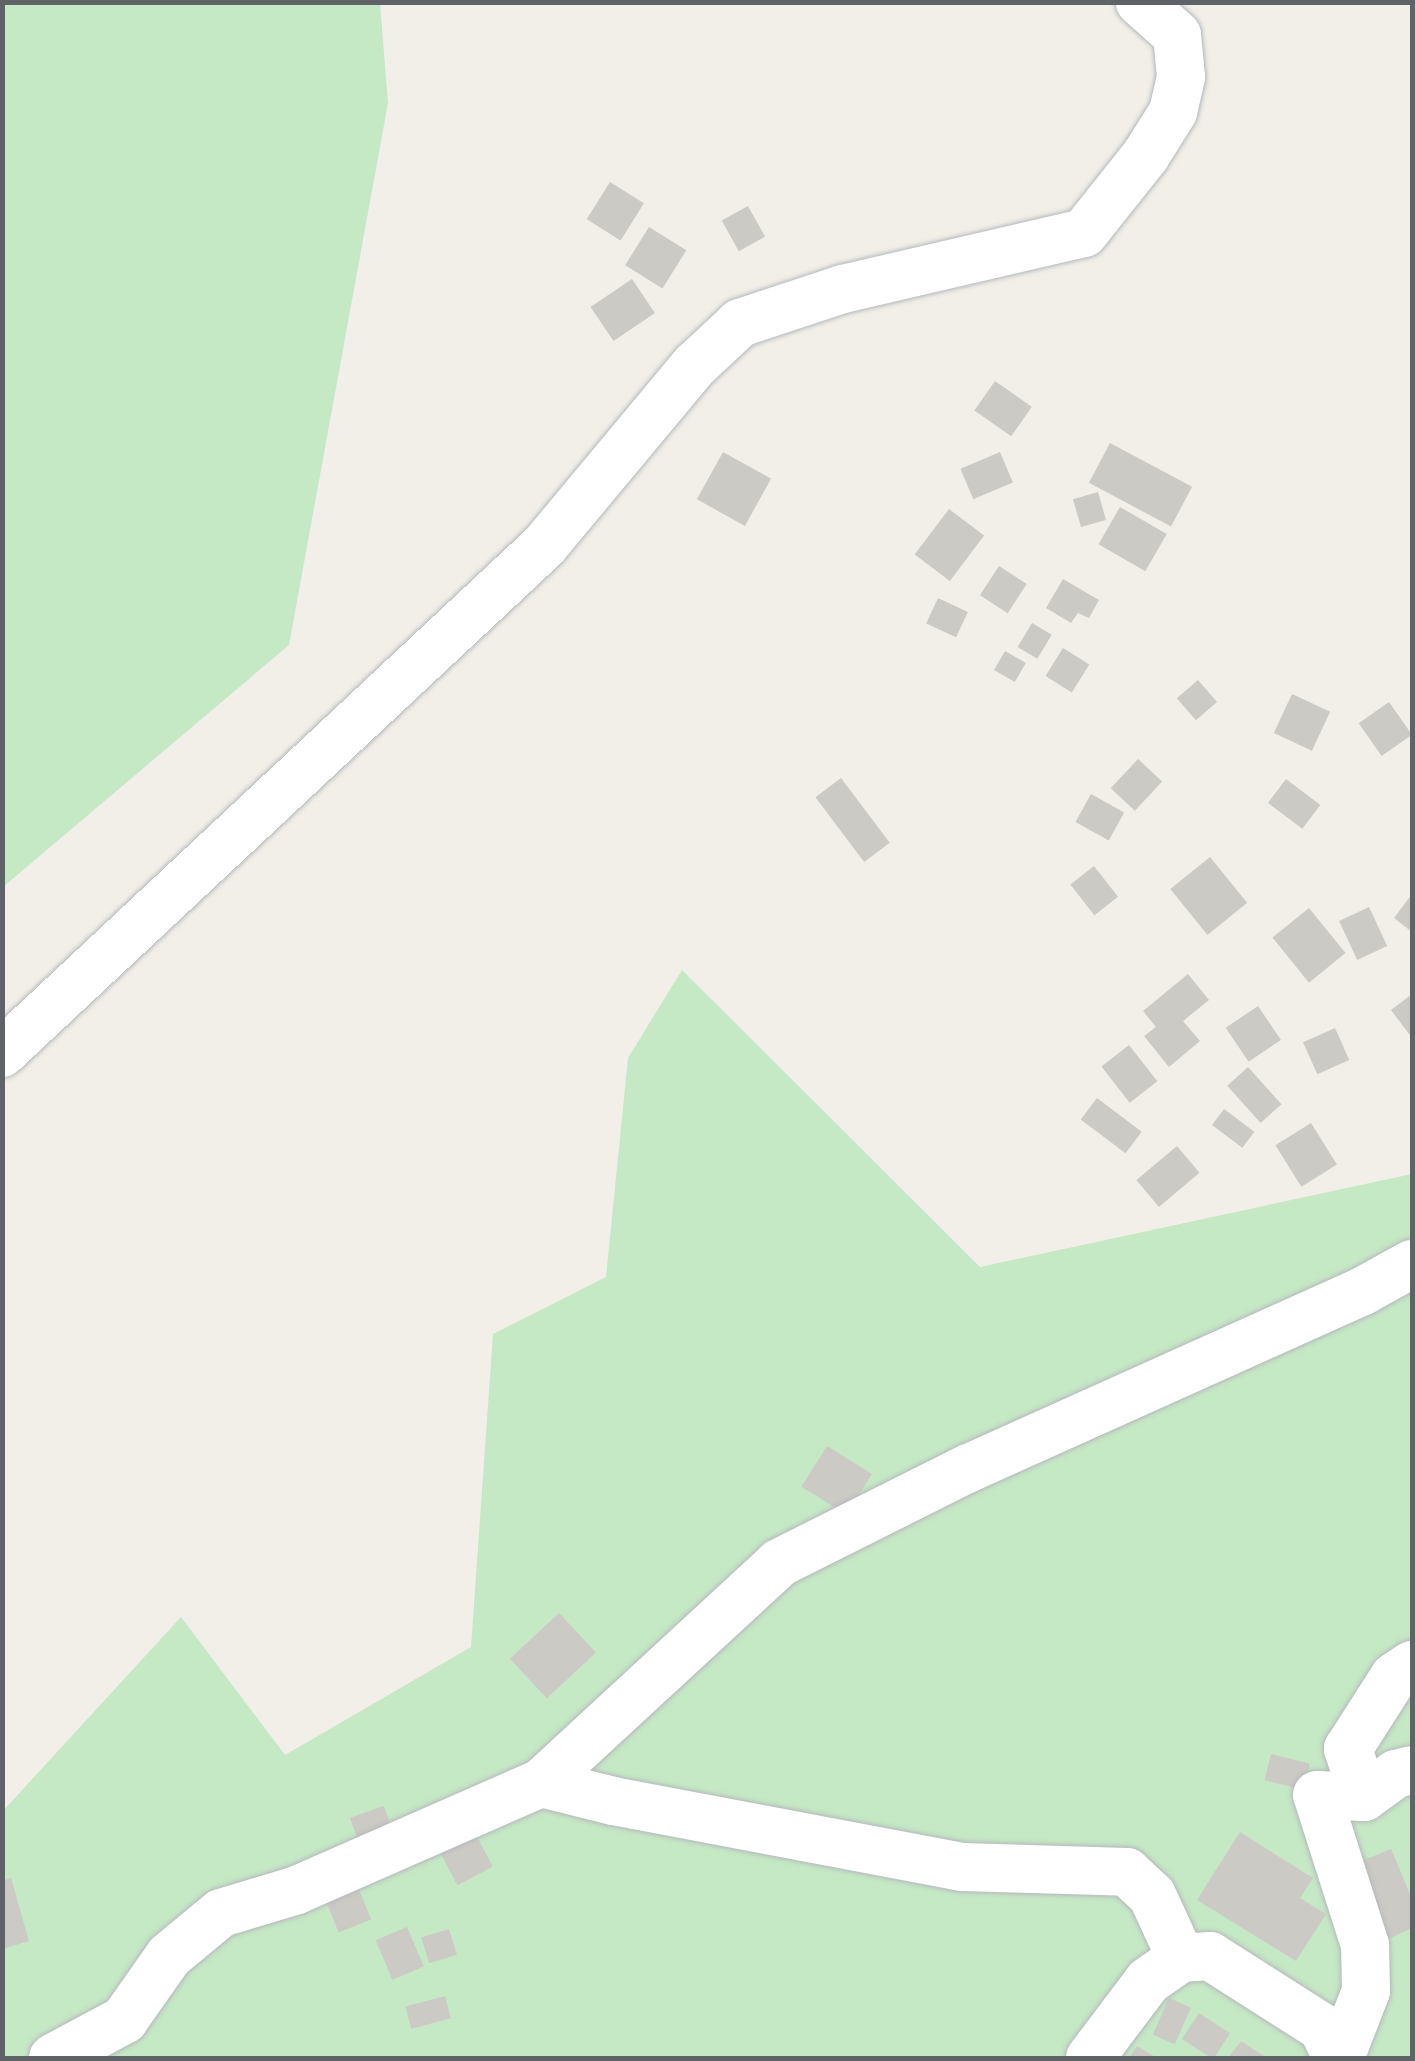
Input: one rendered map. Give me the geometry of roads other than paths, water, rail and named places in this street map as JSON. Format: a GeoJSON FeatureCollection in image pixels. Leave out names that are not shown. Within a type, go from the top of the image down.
{"type":"FeatureCollection","features":[{"type":"Feature","properties":{"kind":"street"},"geometry":{"type":"LineString","coordinates":[[2,1053],[544,546],[695,365],[740,323],[843,289],[1084,234],[1146,155],[1173,112],[1182,77],[1177,35],[1140,2]]}},
{"type":"Feature","properties":{"kind":"street"},"geometry":{"type":"LineString","coordinates":[[53,2058],[124,2020],[169,1956],[222,1912],[297,1890],[540,1783],[779,1563],[969,1468],[1363,1292],[1412,1264]]}},
{"type":"Feature","properties":{"kind":"street"},"geometry":{"type":"LineString","coordinates":[[1364,1798],[1348,1749],[1394,1677],[1412,1665]]}},
{"type":"Feature","properties":{"kind":"street"},"geometry":{"type":"LineString","coordinates":[[1339,2058],[1366,1991],[1366,1945],[1317,1795],[1364,1798],[1396,1774],[1412,1770]]}},
{"type":"Feature","properties":{"kind":"street"},"geometry":{"type":"LineString","coordinates":[[540,1783],[613,1801],[963,1868],[1127,1872],[1152,1895],[1181,1958]]}},
{"type":"Feature","properties":{"kind":"street"},"geometry":{"type":"LineString","coordinates":[[1090,2058],[1148,1981],[1181,1958],[1210,1956],[1323,2028],[1339,2058]]}}]}
